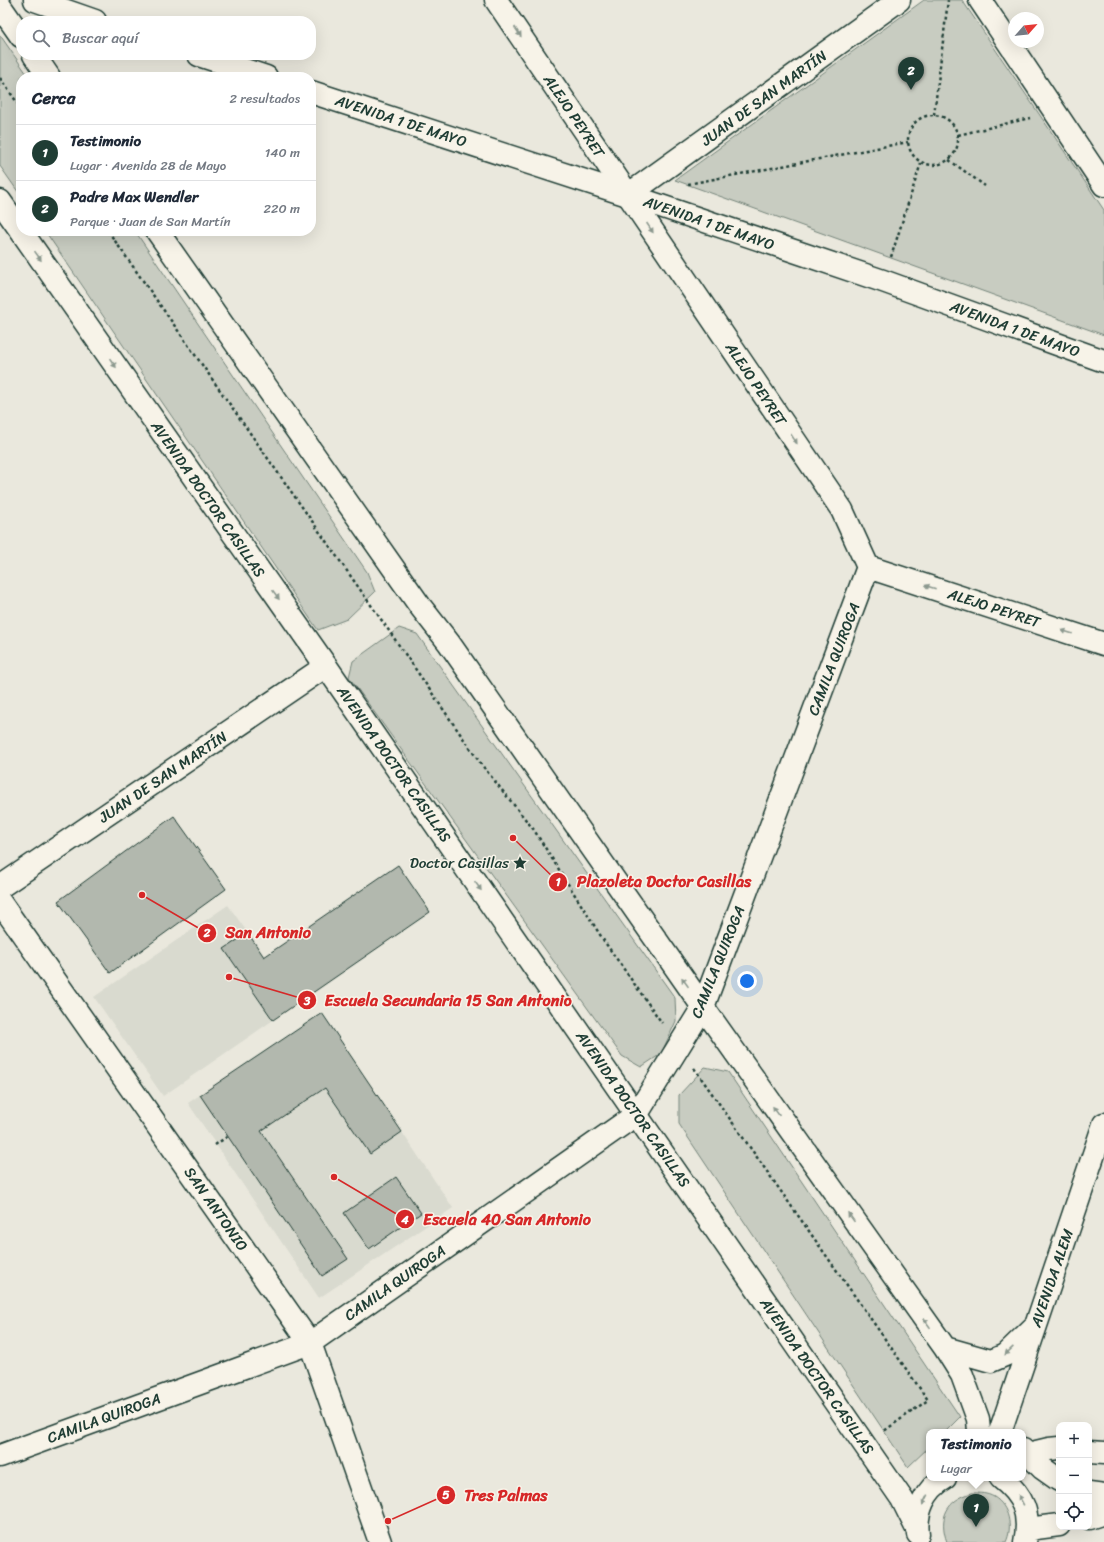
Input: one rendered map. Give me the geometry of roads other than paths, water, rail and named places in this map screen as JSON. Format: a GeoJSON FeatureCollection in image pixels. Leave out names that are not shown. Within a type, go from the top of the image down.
{"type":"FeatureCollection","features":[{"type":"Feature","properties":{"kind":"main road","name":"ALEJO PEYRET"},"geometry":{"type":"LineString","coordinates":[[496,0],[842,510],[868,567],[1104,644]]}},
{"type":"Feature","properties":{"kind":"main road","name":"JUAN DE SAN MARTÍN"},"geometry":{"type":"LineString","coordinates":[[628,196],[899,0]]}},
{"type":"Feature","properties":{"kind":"main road"},"geometry":{"type":"LineString","coordinates":[[980,0],[1104,185]]}},
{"type":"Feature","properties":{"kind":"main road"},"geometry":{"type":"LineString","coordinates":[[46,1],[83,16]]}},
{"type":"Feature","properties":{"kind":"main road"},"geometry":{"type":"LineString","coordinates":[[0,6],[16,29]]}},
{"type":"Feature","properties":{"kind":"main road"},"geometry":{"type":"LineString","coordinates":[[37,60],[46,72]]}},
{"type":"Feature","properties":{"kind":"main road"},"geometry":{"type":"LineString","coordinates":[[214,60],[251,72]]}},
{"type":"Feature","properties":{"kind":"main road","name":"AVENIDA 1 DE MAYO"},"geometry":{"type":"LineString","coordinates":[[316,94],[883,281],[1104,360]]}},
{"type":"Feature","properties":{"kind":"main road","name":"AVENIDA DOCTOR CASILLAS"},"geometry":{"type":"LineString","coordinates":[[2,207],[16,227]]}},
{"type":"Feature","properties":{"kind":"main road","name":"AVENIDA DOCTOR CASILLAS"},"geometry":{"type":"LineString","coordinates":[[22,236],[326,666],[902,1499],[918,1538]]}},
{"type":"Feature","properties":{"kind":"main road"},"geometry":{"type":"LineString","coordinates":[[161,236],[420,606],[449,643],[703,1007],[1001,1429]]}},
{"type":"Feature","properties":{"kind":"main road","name":"CAMILA QUIROGA"},"geometry":{"type":"LineString","coordinates":[[0,1456],[310,1343],[637,1114],[703,1007],[868,567]]}},
{"type":"Feature","properties":{"kind":"main road","name":"JUAN DE SAN MARTÍN"},"geometry":{"type":"LineString","coordinates":[[0,887],[326,666]]}},
{"type":"Feature","properties":{"kind":"main road","name":"SAN ANTONIO"},"geometry":{"type":"LineString","coordinates":[[0,902],[310,1343],[380,1542]]}},
{"type":"Feature","properties":{"kind":"main road","name":"AVENIDA ALEM"},"geometry":{"type":"LineString","coordinates":[[1002,1429],[1104,1124]]}},
{"type":"Feature","properties":{"kind":"main road"},"geometry":{"type":"LineString","coordinates":[[944,1348],[991,1361],[1005,1355],[1037,1324]]}},
{"type":"Feature","properties":{"kind":"main road"},"geometry":{"type":"LineString","coordinates":[[962,1375],[978,1419],[979,1429]]}},
{"type":"Feature","properties":{"kind":"main road"},"geometry":{"type":"LineString","coordinates":[[1026,1452],[1056,1448]]}},
{"type":"Feature","properties":{"kind":"main road"},"geometry":{"type":"LineString","coordinates":[[1092,1452],[1104,1453]]}},
{"type":"Feature","properties":{"kind":"main road"},"geometry":{"type":"LineString","coordinates":[[1026,1453],[1042,1468],[1056,1478]]}},
{"type":"Feature","properties":{"kind":"main road"},"geometry":{"type":"LineString","coordinates":[[918,1538],[919,1511],[926,1495],[940,1481]]}},
{"type":"Feature","properties":{"kind":"main road"},"geometry":{"type":"LineString","coordinates":[[1005,1481],[1013,1488],[1021,1500],[1026,1514],[1027,1535],[1056,1526]]}},
{"type":"Feature","properties":{"kind":"main road"},"geometry":{"type":"LineString","coordinates":[[1092,1494],[1104,1496]]}},
{"type":"Feature","properties":{"kind":"main road"},"geometry":{"type":"LineString","coordinates":[[1092,1517],[1104,1513]]}},
{"type":"Feature","properties":{"kind":"place","name":"Padre Max Wendler"},"geometry":{"type":"Point","coordinates":[911,90]}},
{"type":"Feature","properties":{"kind":"place","name":"Plazoleta Doctor Casillas"},"geometry":{"type":"Point","coordinates":[513,838]}},
{"type":"Feature","properties":{"kind":"place","name":"Doctor Casillas"},"geometry":{"type":"Point","coordinates":[520,863]}},
{"type":"Feature","properties":{"kind":"place","name":"San Antonio"},"geometry":{"type":"Point","coordinates":[142,895]}},
{"type":"Feature","properties":{"kind":"place","name":"Escuela Secundaria 15 San Antonio"},"geometry":{"type":"Point","coordinates":[229,977]}},
{"type":"Feature","properties":{"kind":"place","name":"Escuela 40 San Antonio"},"geometry":{"type":"Point","coordinates":[334,1177]}},
{"type":"Feature","properties":{"kind":"place","name":"Tres Palmas"},"geometry":{"type":"Point","coordinates":[388,1521]}},
{"type":"Feature","properties":{"kind":"place","name":"Testimonio"},"geometry":{"type":"Point","coordinates":[976,1527]}}]}
